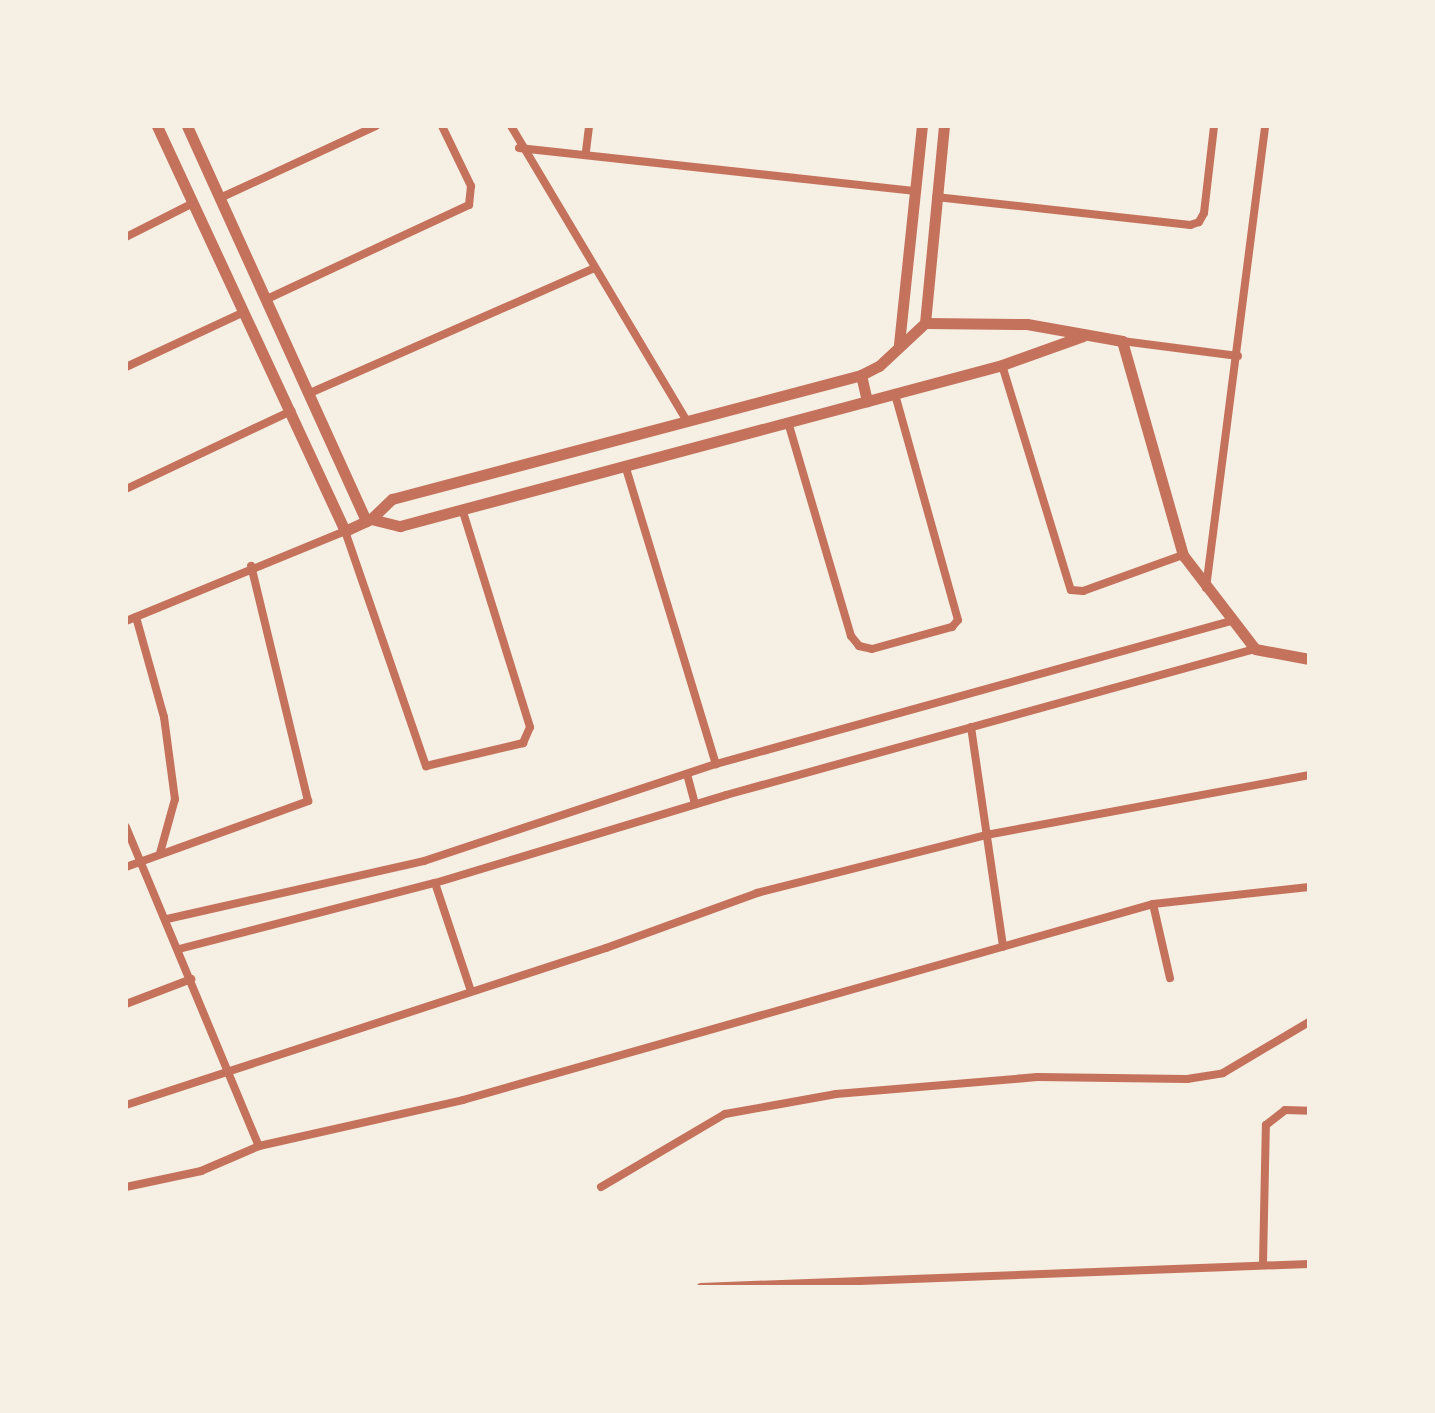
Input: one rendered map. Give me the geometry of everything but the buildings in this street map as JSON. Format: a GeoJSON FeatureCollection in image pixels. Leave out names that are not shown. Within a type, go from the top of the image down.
{"type":"FeatureCollection","features":[{"type":"Feature","properties":{"kind":"street"},"geometry":{"type":"LineString","coordinates":[[157,126],[345,531],[421,759],[426,766],[438,767],[523,743],[530,727],[462,509]]}},
{"type":"Feature","properties":{"kind":"street"},"geometry":{"type":"LineString","coordinates":[[187,126],[368,520]]}},
{"type":"Feature","properties":{"kind":"street"},"geometry":{"type":"LineString","coordinates":[[220,198],[376,126]]}},
{"type":"Feature","properties":{"kind":"street"},"geometry":{"type":"LineString","coordinates":[[267,299],[469,205],[471,186],[442,126]]}},
{"type":"Feature","properties":{"kind":"street"},"geometry":{"type":"LineString","coordinates":[[511,126],[519,148],[686,420]]}},
{"type":"Feature","properties":{"kind":"street"},"geometry":{"type":"LineString","coordinates":[[586,151],[589,126]]}},
{"type":"Feature","properties":{"kind":"street"},"geometry":{"type":"LineString","coordinates":[[899,344],[922,126]]}},
{"type":"Feature","properties":{"kind":"street"},"geometry":{"type":"LineString","coordinates":[[925,323],[944,126]]}},
{"type":"Feature","properties":{"kind":"street"},"geometry":{"type":"LineString","coordinates":[[936,197],[1190,225],[1199,222],[1204,213],[1214,126]]}},
{"type":"Feature","properties":{"kind":"street"},"geometry":{"type":"LineString","coordinates":[[1206,589],[1265,126]]}},
{"type":"Feature","properties":{"kind":"street"},"geometry":{"type":"LineString","coordinates":[[519,148],[586,151],[914,191]]}},
{"type":"Feature","properties":{"kind":"street"},"geometry":{"type":"LineString","coordinates":[[126,237],[193,203]]}},
{"type":"Feature","properties":{"kind":"street"},"geometry":{"type":"LineString","coordinates":[[310,393],[592,269]]}},
{"type":"Feature","properties":{"kind":"street"},"geometry":{"type":"LineString","coordinates":[[126,367],[244,312]]}},
{"type":"Feature","properties":{"kind":"street"},"geometry":{"type":"LineString","coordinates":[[126,621],[251,566],[345,531],[368,520],[392,499],[861,375],[879,366],[899,344],[925,323],[999,321],[1083,336],[1238,356]]}},
{"type":"Feature","properties":{"kind":"street"},"geometry":{"type":"LineString","coordinates":[[368,520],[394,527],[1002,365],[1083,336]]}},
{"type":"Feature","properties":{"kind":"street"},"geometry":{"type":"LineString","coordinates":[[1122,341],[1183,555],[1206,589],[1255,649]]}},
{"type":"Feature","properties":{"kind":"street"},"geometry":{"type":"LineString","coordinates":[[1002,365],[1071,590],[1083,591],[1183,555]]}},
{"type":"Feature","properties":{"kind":"street"},"geometry":{"type":"LineString","coordinates":[[861,375],[867,401]]}},
{"type":"Feature","properties":{"kind":"street"},"geometry":{"type":"LineString","coordinates":[[788,422],[851,636],[859,646],[872,649],[952,627],[958,620],[895,394]]}},
{"type":"Feature","properties":{"kind":"street"},"geometry":{"type":"LineString","coordinates":[[126,489],[291,411]]}},
{"type":"Feature","properties":{"kind":"street"},"geometry":{"type":"LineString","coordinates":[[625,465],[716,764]]}},
{"type":"Feature","properties":{"kind":"street"},"geometry":{"type":"LineString","coordinates":[[126,867],[308,801],[251,566]]}},
{"type":"Feature","properties":{"kind":"street"},"geometry":{"type":"LineString","coordinates":[[136,617],[164,717],[175,799],[160,853]]}},
{"type":"Feature","properties":{"kind":"street"},"geometry":{"type":"LineString","coordinates":[[167,919],[424,861],[716,764],[1231,621]]}},
{"type":"Feature","properties":{"kind":"street"},"geometry":{"type":"LineString","coordinates":[[179,949],[435,883],[695,804],[1255,649],[1309,659]]}},
{"type":"Feature","properties":{"kind":"street"},"geometry":{"type":"LineString","coordinates":[[971,727],[1003,947]]}},
{"type":"Feature","properties":{"kind":"street"},"geometry":{"type":"LineString","coordinates":[[687,774],[695,804]]}},
{"type":"Feature","properties":{"kind":"street"},"geometry":{"type":"LineString","coordinates":[[126,1105],[228,1068],[471,991],[757,893],[986,835],[1309,775]]}},
{"type":"Feature","properties":{"kind":"street"},"geometry":{"type":"LineString","coordinates":[[126,827],[143,860],[259,1146]]}},
{"type":"Feature","properties":{"kind":"street"},"geometry":{"type":"LineString","coordinates":[[435,883],[471,991]]}},
{"type":"Feature","properties":{"kind":"street"},"geometry":{"type":"LineString","coordinates":[[126,1187],[201,1171],[259,1146],[463,1100],[1153,904],[1309,887]]}},
{"type":"Feature","properties":{"kind":"street"},"geometry":{"type":"LineString","coordinates":[[1153,904],[1170,978]]}},
{"type":"Feature","properties":{"kind":"street"},"geometry":{"type":"LineString","coordinates":[[126,1004],[191,979]]}},
{"type":"Feature","properties":{"kind":"street"},"geometry":{"type":"LineString","coordinates":[[601,1187],[725,1114],[836,1094],[1037,1077],[1199,1077],[1223,1073],[1257,1056],[1309,1022]]}},
{"type":"Feature","properties":{"kind":"street"},"geometry":{"type":"LineString","coordinates":[[1263,1263],[1266,1125],[1285,1110],[1309,1111]]}},
{"type":"Feature","properties":{"kind":"street"},"geometry":{"type":"LineString","coordinates":[[701,1287],[1263,1263],[1309,1264]]}}]}
